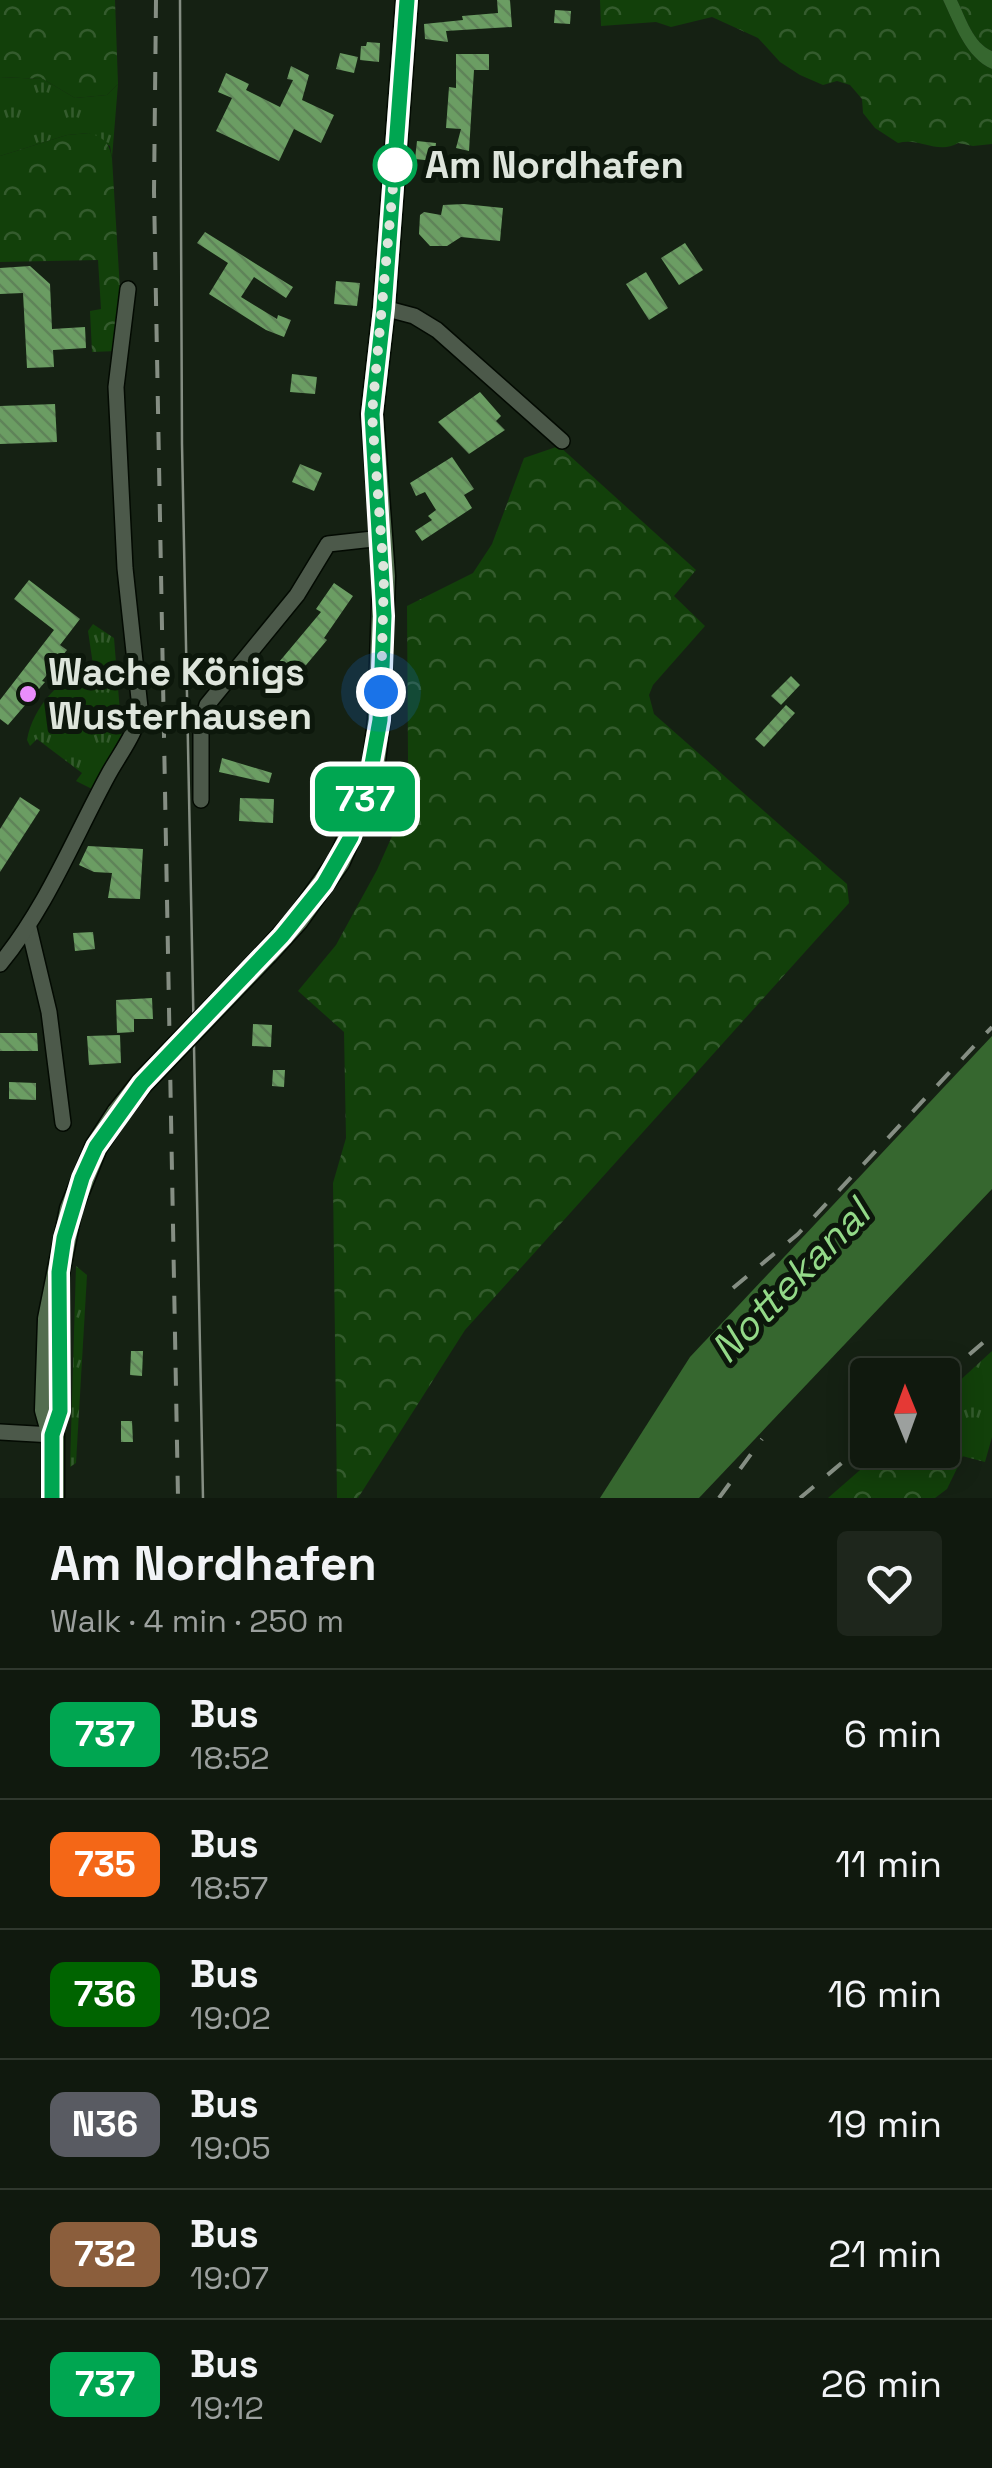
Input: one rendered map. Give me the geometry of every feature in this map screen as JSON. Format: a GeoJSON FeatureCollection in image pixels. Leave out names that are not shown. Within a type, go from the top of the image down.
{"type":"FeatureCollection","features":[{"type":"Feature","properties":{"kind":"main road"},"geometry":{"type":"LineString","coordinates":[[52,1498],[52,1435],[46,1410],[50,1319],[64,1238],[82,1178],[118,1113],[142,1083],[267,952],[324,884],[351,837],[364,801],[380,720],[384,616],[372,414],[384,308],[407,0]]}},
{"type":"Feature","properties":{"kind":"street"},"geometry":{"type":"LineString","coordinates":[[0,964],[28,928],[138,724],[140,708],[125,568],[116,387],[128,289]]}},
{"type":"Feature","properties":{"kind":"street"},"geometry":{"type":"LineString","coordinates":[[384,308],[414,316],[437,330],[562,440]]}},
{"type":"Feature","properties":{"kind":"street"},"geometry":{"type":"LineString","coordinates":[[202,800],[201,724],[208,705],[297,595],[328,544],[382,538]]}},
{"type":"Feature","properties":{"kind":"street"},"geometry":{"type":"LineString","coordinates":[[28,928],[49,1012],[64,1122]]}},
{"type":"Feature","properties":{"kind":"street"},"geometry":{"type":"LineString","coordinates":[[0,1432],[52,1435]]}},
{"type":"Feature","properties":{"kind":"green space"},"geometry":{"type":"Polygon","coordinates":[[[0,0],[115,0],[118,84],[107,95],[75,98],[43,79],[0,77],[0,0]]]}},
{"type":"Feature","properties":{"kind":"green space"},"geometry":{"type":"Polygon","coordinates":[[[600,0],[943,0],[968,49],[992,69],[992,144],[958,143],[943,147],[898,143],[875,128],[863,113],[862,99],[850,85],[837,81],[823,85],[800,75],[780,62],[758,38],[712,17],[671,27],[656,22],[601,26],[600,0]]]}},
{"type":"Feature","properties":{"kind":"green space"},"geometry":{"type":"Polygon","coordinates":[[[957,0],[992,0],[992,51],[975,36],[957,0]]]}},
{"type":"Feature","properties":{"kind":"green space"},"geometry":{"type":"Polygon","coordinates":[[[0,77],[43,79],[75,98],[107,95],[118,84],[112,158],[110,146],[89,133],[67,135],[0,156],[0,77]]]}},
{"type":"Feature","properties":{"kind":"green space"},"geometry":{"type":"Polygon","coordinates":[[[89,133],[105,141],[112,158],[121,306],[117,351],[92,352],[90,311],[101,309],[98,260],[0,262],[0,156],[67,135],[89,133]]]}},
{"type":"Feature","properties":{"kind":"green space"},"geometry":{"type":"Polygon","coordinates":[[[559,446],[696,570],[674,596],[705,626],[653,685],[649,695],[654,714],[847,884],[849,903],[465,1330],[358,1498],[337,1498],[333,1183],[346,1138],[344,1032],[298,991],[336,945],[377,870],[405,807],[407,606],[473,573],[492,544],[524,458],[559,446]]]}},
{"type":"Feature","properties":{"kind":"green space"},"geometry":{"type":"Polygon","coordinates":[[[93,624],[114,638],[120,712],[130,713],[131,717],[92,789],[76,781],[82,773],[37,739],[30,746],[27,740],[35,716],[50,694],[93,665],[88,631],[93,624]]]}},
{"type":"Feature","properties":{"kind":"green space"},"geometry":{"type":"Polygon","coordinates":[[[76,1266],[87,1275],[76,1463],[70,1467],[76,1266]]]}},
{"type":"Feature","properties":{"kind":"green space"},"geometry":{"type":"Polygon","coordinates":[[[992,1351],[992,1437],[985,1462],[960,1455],[960,1380],[992,1351]]]}},
{"type":"Feature","properties":{"kind":"green space"},"geometry":{"type":"Polygon","coordinates":[[[862,1468],[957,1468],[947,1489],[935,1498],[828,1498],[862,1468]]]}},
{"type":"Feature","properties":{"kind":"water"},"geometry":{"type":"Polygon","coordinates":[[[943,0],[957,0],[975,36],[992,51],[992,69],[968,49],[943,0]]]}},
{"type":"Feature","properties":{"kind":"water","name":"Nottekanal"},"geometry":{"type":"Polygon","coordinates":[[[992,1036],[992,1189],[699,1498],[600,1498],[690,1357],[992,1036]]]}},
{"type":"Feature","properties":{"kind":"building"},"geometry":{"type":"Polygon","coordinates":[[[497,0],[510,0],[512,27],[446,31],[448,42],[425,39],[424,24],[498,13],[497,0]]]}},
{"type":"Feature","properties":{"kind":"building"},"geometry":{"type":"Polygon","coordinates":[[[555,10],[571,11],[570,24],[554,23],[555,10]]]}},
{"type":"Feature","properties":{"kind":"building"},"geometry":{"type":"Polygon","coordinates":[[[367,42],[380,43],[379,62],[360,60],[361,46],[367,42]]]}},
{"type":"Feature","properties":{"kind":"building"},"geometry":{"type":"Polygon","coordinates":[[[340,53],[358,57],[354,73],[336,69],[340,53]]]}},
{"type":"Feature","properties":{"kind":"building"},"geometry":{"type":"Polygon","coordinates":[[[456,54],[489,54],[489,70],[474,70],[469,151],[456,148],[461,129],[446,128],[449,87],[456,88],[456,54]]]}},
{"type":"Feature","properties":{"kind":"building"},"geometry":{"type":"Polygon","coordinates":[[[291,66],[309,75],[302,100],[334,115],[321,143],[294,129],[279,161],[216,131],[232,98],[218,92],[226,73],[249,84],[246,90],[280,107],[293,80],[287,79],[291,66]]]}},
{"type":"Feature","properties":{"kind":"building"},"geometry":{"type":"Polygon","coordinates":[[[417,141],[436,143],[434,161],[415,159],[417,141]]]}},
{"type":"Feature","properties":{"kind":"building"},"geometry":{"type":"Polygon","coordinates":[[[443,205],[503,208],[500,241],[461,237],[447,246],[430,246],[419,234],[420,215],[424,212],[441,215],[443,205]]]}},
{"type":"Feature","properties":{"kind":"building"},"geometry":{"type":"Polygon","coordinates":[[[205,232],[293,287],[286,298],[254,277],[241,297],[277,319],[278,315],[291,320],[284,337],[209,294],[228,263],[197,243],[205,232]]]}},
{"type":"Feature","properties":{"kind":"building"},"geometry":{"type":"Polygon","coordinates":[[[685,243],[703,270],[679,285],[661,258],[685,243]]]}},
{"type":"Feature","properties":{"kind":"building"},"geometry":{"type":"Polygon","coordinates":[[[30,266],[50,284],[52,329],[85,327],[86,348],[53,350],[54,367],[27,368],[23,293],[0,294],[0,268],[30,266]]]}},
{"type":"Feature","properties":{"kind":"building"},"geometry":{"type":"Polygon","coordinates":[[[646,272],[668,308],[649,320],[626,284],[646,272]]]}},
{"type":"Feature","properties":{"kind":"building"},"geometry":{"type":"Polygon","coordinates":[[[336,281],[360,283],[357,306],[334,304],[336,281]]]}},
{"type":"Feature","properties":{"kind":"building"},"geometry":{"type":"Polygon","coordinates":[[[292,374],[317,377],[315,394],[290,392],[292,374]]]}},
{"type":"Feature","properties":{"kind":"building"},"geometry":{"type":"Polygon","coordinates":[[[480,392],[501,416],[496,421],[505,430],[469,454],[438,422],[480,392]]]}},
{"type":"Feature","properties":{"kind":"building"},"geometry":{"type":"Polygon","coordinates":[[[55,404],[57,442],[0,444],[0,406],[55,404]]]}},
{"type":"Feature","properties":{"kind":"building"},"geometry":{"type":"Polygon","coordinates":[[[452,457],[474,489],[464,495],[472,508],[422,541],[415,531],[432,520],[428,516],[436,510],[425,492],[416,496],[410,483],[452,457]]]}},
{"type":"Feature","properties":{"kind":"building"},"geometry":{"type":"Polygon","coordinates":[[[300,464],[322,473],[314,491],[292,482],[300,464]]]}},
{"type":"Feature","properties":{"kind":"building"},"geometry":{"type":"Polygon","coordinates":[[[29,580],[80,619],[60,645],[67,650],[8,725],[0,719],[0,700],[54,630],[14,599],[29,580]]]}},
{"type":"Feature","properties":{"kind":"building"},"geometry":{"type":"Polygon","coordinates":[[[334,583],[353,596],[324,638],[327,640],[291,683],[274,668],[321,612],[316,609],[334,583]]]}},
{"type":"Feature","properties":{"kind":"building"},"geometry":{"type":"Polygon","coordinates":[[[791,676],[800,685],[781,705],[771,696],[791,676]]]}},
{"type":"Feature","properties":{"kind":"building"},"geometry":{"type":"Polygon","coordinates":[[[786,705],[795,713],[764,747],[755,739],[786,705]]]}},
{"type":"Feature","properties":{"kind":"building"},"geometry":{"type":"Polygon","coordinates":[[[222,758],[272,773],[269,783],[219,772],[222,758]]]}},
{"type":"Feature","properties":{"kind":"building"},"geometry":{"type":"Polygon","coordinates":[[[20,797],[40,810],[0,872],[0,829],[20,797]]]}},
{"type":"Feature","properties":{"kind":"building"},"geometry":{"type":"Polygon","coordinates":[[[240,798],[274,799],[273,823],[239,821],[240,798]]]}},
{"type":"Feature","properties":{"kind":"building"},"geometry":{"type":"Polygon","coordinates":[[[88,846],[143,849],[140,899],[108,898],[112,873],[94,872],[79,865],[88,846]]]}},
{"type":"Feature","properties":{"kind":"building"},"geometry":{"type":"Polygon","coordinates":[[[93,932],[95,949],[75,951],[73,933],[93,932]]]}},
{"type":"Feature","properties":{"kind":"building"},"geometry":{"type":"Polygon","coordinates":[[[152,998],[153,1019],[134,1019],[134,1032],[117,1033],[116,1000],[152,998]]]}},
{"type":"Feature","properties":{"kind":"building"},"geometry":{"type":"Polygon","coordinates":[[[253,1024],[272,1025],[271,1047],[252,1046],[253,1024]]]}},
{"type":"Feature","properties":{"kind":"building"},"geometry":{"type":"Polygon","coordinates":[[[0,1033],[37,1033],[38,1051],[0,1051],[0,1033]]]}},
{"type":"Feature","properties":{"kind":"building"},"geometry":{"type":"Polygon","coordinates":[[[120,1035],[121,1063],[89,1065],[87,1036],[120,1035]]]}},
{"type":"Feature","properties":{"kind":"building"},"geometry":{"type":"Polygon","coordinates":[[[273,1070],[285,1070],[284,1087],[272,1086],[273,1070]]]}},
{"type":"Feature","properties":{"kind":"building"},"geometry":{"type":"Polygon","coordinates":[[[9,1082],[36,1083],[36,1100],[9,1099],[9,1082]]]}},
{"type":"Feature","properties":{"kind":"building"},"geometry":{"type":"Polygon","coordinates":[[[131,1351],[143,1351],[142,1376],[130,1375],[131,1351]]]}},
{"type":"Feature","properties":{"kind":"building"},"geometry":{"type":"Polygon","coordinates":[[[121,1421],[132,1421],[133,1442],[121,1442],[121,1421]]]}},
{"type":"Feature","properties":{"kind":"tram line"},"geometry":{"type":"LineString","coordinates":[[180,0],[182,444],[203,1498]]}},
{"type":"Feature","properties":{"kind":"railway"},"geometry":{"type":"LineString","coordinates":[[156,0],[154,192],[178,1498]]}},
{"type":"Feature","properties":{"kind":"railway"},"geometry":{"type":"LineString","coordinates":[[733,1288],[798,1234],[992,1027]]}},
{"type":"Feature","properties":{"kind":"railway"},"geometry":{"type":"LineString","coordinates":[[960,1363],[992,1335]]}},
{"type":"Feature","properties":{"kind":"railway"},"geometry":{"type":"LineString","coordinates":[[719,1498],[762,1439]]}},
{"type":"Feature","properties":{"kind":"railway"},"geometry":{"type":"LineString","coordinates":[[800,1498],[850,1456]]}},
{"type":"Feature","properties":{"kind":"bus line","name":"737"},"geometry":{"type":"LineString","coordinates":[[52,1498],[52,1435],[60,1411],[59,1272],[71,1209],[82,1178],[96,1147],[142,1083],[297,920],[324,884],[351,837],[374,761],[380,720],[384,576],[372,414],[384,308],[407,0]]}},
{"type":"Feature","properties":{"kind":"place","name":"Am Nordhafen"},"geometry":{"type":"Point","coordinates":[395,165]}},
{"type":"Feature","properties":{"kind":"place","name":"Wache Königs Wusterhausen"},"geometry":{"type":"Point","coordinates":[28,694]}},
{"type":"Feature","properties":{"kind":"route"},"geometry":{"type":"LineString","coordinates":[[381,692],[384,576],[372,414],[395,165]]}}]}
